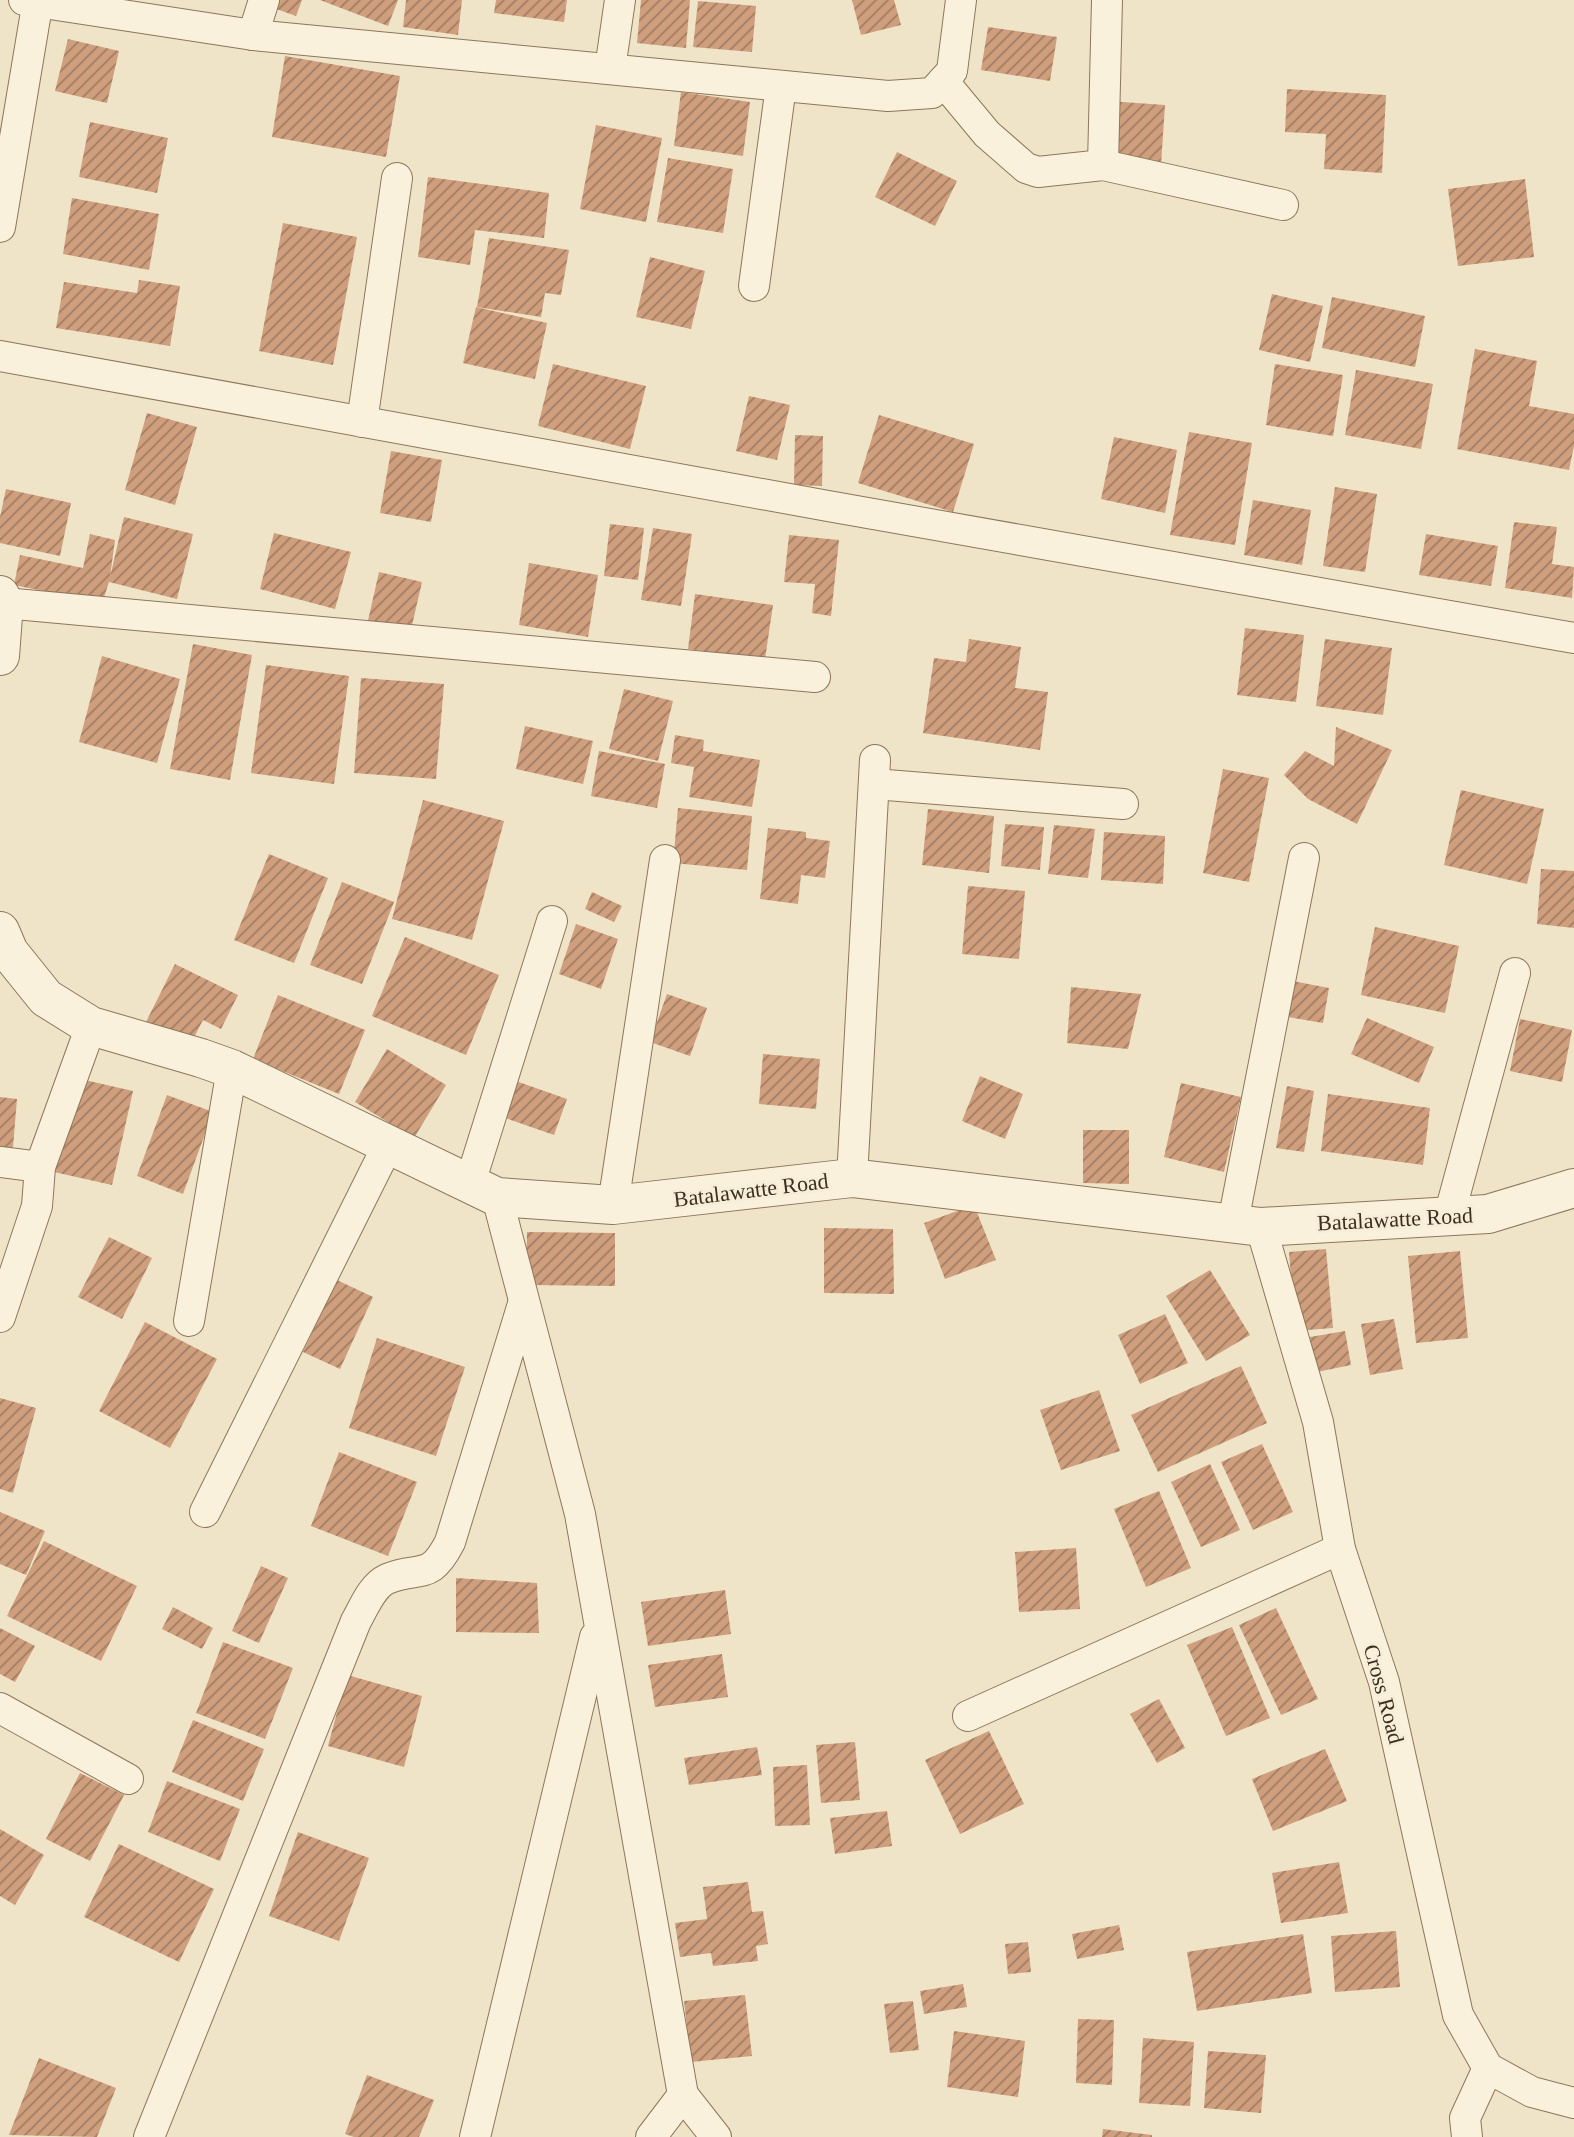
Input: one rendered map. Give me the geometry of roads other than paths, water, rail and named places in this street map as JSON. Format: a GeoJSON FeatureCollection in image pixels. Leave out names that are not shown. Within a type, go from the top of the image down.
{"type":"FeatureCollection","features":[{"type":"Feature","properties":{"kind":"street"},"geometry":{"type":"LineString","coordinates":[[253,35],[264,0]]}},
{"type":"Feature","properties":{"kind":"street"},"geometry":{"type":"LineString","coordinates":[[610,69],[620,0]]}},
{"type":"Feature","properties":{"kind":"street"},"geometry":{"type":"LineString","coordinates":[[0,227],[33,1],[253,35],[888,96],[932,93],[952,71],[961,0]]}},
{"type":"Feature","properties":{"kind":"street"},"geometry":{"type":"LineString","coordinates":[[1103,165],[1107,0]]}},
{"type":"Feature","properties":{"kind":"street"},"geometry":{"type":"LineString","coordinates":[[943,81],[987,134],[1026,168],[1038,172],[1103,165],[1283,205]]}},
{"type":"Feature","properties":{"kind":"street"},"geometry":{"type":"LineString","coordinates":[[754,286],[781,86]]}},
{"type":"Feature","properties":{"kind":"street"},"geometry":{"type":"LineString","coordinates":[[362,422],[397,178]]}},
{"type":"Feature","properties":{"kind":"street"},"geometry":{"type":"LineString","coordinates":[[0,356],[1574,638]]}},
{"type":"Feature","properties":{"kind":"street"},"geometry":{"type":"LineString","coordinates":[[0,656],[2,599],[815,677]]}},
{"type":"Feature","properties":{"kind":"street"},"geometry":{"type":"LineString","coordinates":[[852,1178],[874,772],[1123,804]]}},
{"type":"Feature","properties":{"kind":"street"},"geometry":{"type":"LineString","coordinates":[[1247,1224],[1304,858]]}},
{"type":"Feature","properties":{"kind":"street"},"geometry":{"type":"LineString","coordinates":[[613,1205],[665,860]]}},
{"type":"Feature","properties":{"kind":"street"},"geometry":{"type":"LineString","coordinates":[[552,921],[484,1190],[523,1304],[580,1514],[683,2095],[716,2137]]}},
{"type":"Feature","properties":{"kind":"street","name":"Batalawatte Road"},"geometry":{"type":"LineString","coordinates":[[0,931],[9,952],[46,998],[91,1026],[232,1069],[484,1190],[613,1205],[852,1178],[1247,1224],[1488,1214],[1574,1188]]}},
{"type":"Feature","properties":{"kind":"street"},"geometry":{"type":"LineString","coordinates":[[1449,1216],[1515,973]]}},
{"type":"Feature","properties":{"kind":"street"},"geometry":{"type":"LineString","coordinates":[[1,1313],[37,1206],[40,1167],[91,1026]]}},
{"type":"Feature","properties":{"kind":"street"},"geometry":{"type":"LineString","coordinates":[[189,1321],[232,1069]]}},
{"type":"Feature","properties":{"kind":"street"},"geometry":{"type":"LineString","coordinates":[[205,1512],[389,1143]]}},
{"type":"Feature","properties":{"kind":"street"},"geometry":{"type":"LineString","coordinates":[[0,1162],[40,1167]]}},
{"type":"Feature","properties":{"kind":"street","name":"Cross Road"},"geometry":{"type":"LineString","coordinates":[[1247,1224],[1318,1422],[1340,1549],[1384,1682],[1458,2015],[1488,2068]]}},
{"type":"Feature","properties":{"kind":"street"},"geometry":{"type":"LineString","coordinates":[[149,2137],[356,1621],[374,1591],[385,1580],[429,1570],[441,1560],[450,1542],[523,1304]]}},
{"type":"Feature","properties":{"kind":"street"},"geometry":{"type":"LineString","coordinates":[[968,1716],[1340,1549]]}},
{"type":"Feature","properties":{"kind":"street"},"geometry":{"type":"LineString","coordinates":[[475,2137],[599,1623]]}},
{"type":"Feature","properties":{"kind":"street"},"geometry":{"type":"LineString","coordinates":[[0,1708],[128,1779]]}},
{"type":"Feature","properties":{"kind":"street"},"geometry":{"type":"LineString","coordinates":[[1467,2137],[1465,2118],[1488,2068],[1532,2092],[1574,2103]]}},
{"type":"Feature","properties":{"kind":"street"},"geometry":{"type":"LineString","coordinates":[[651,2137],[683,2095]]}}]}
